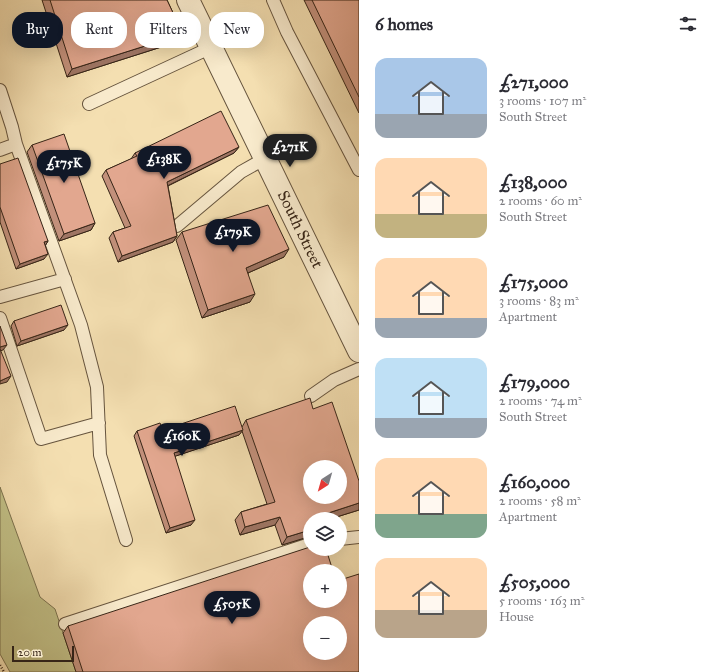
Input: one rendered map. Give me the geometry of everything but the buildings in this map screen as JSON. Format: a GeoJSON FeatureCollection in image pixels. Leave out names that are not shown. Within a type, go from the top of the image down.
{"type":"FeatureCollection","features":[{"type":"Feature","properties":{"kind":"street","name":"South Street"},"geometry":{"type":"LineString","coordinates":[[188,0],[209,42]]}},
{"type":"Feature","properties":{"kind":"street","name":"South Street"},"geometry":{"type":"LineString","coordinates":[[212,48],[357,343]]}},
{"type":"Feature","properties":{"kind":"lane"},"geometry":{"type":"LineString","coordinates":[[273,0],[287,32],[359,170]]}},
{"type":"Feature","properties":{"kind":"lane"},"geometry":{"type":"LineString","coordinates":[[89,104],[212,48]]}},
{"type":"Feature","properties":{"kind":"lane"},"geometry":{"type":"LineString","coordinates":[[0,90],[16,144],[81,325],[97,387],[100,455],[126,540]]}},
{"type":"Feature","properties":{"kind":"lane"},"geometry":{"type":"LineString","coordinates":[[0,150],[16,144]]}},
{"type":"Feature","properties":{"kind":"lane"},"geometry":{"type":"LineString","coordinates":[[177,226],[241,172],[266,158]]}},
{"type":"Feature","properties":{"kind":"lane"},"geometry":{"type":"LineString","coordinates":[[0,297],[65,280]]}},
{"type":"Feature","properties":{"kind":"lane"},"geometry":{"type":"LineString","coordinates":[[0,318],[41,439],[99,423]]}},
{"type":"Feature","properties":{"kind":"lane"},"geometry":{"type":"LineString","coordinates":[[311,396],[334,380],[359,369]]}},
{"type":"Feature","properties":{"kind":"lane"},"geometry":{"type":"LineString","coordinates":[[347,538],[359,537]]}},
{"type":"Feature","properties":{"kind":"lane"},"geometry":{"type":"LineString","coordinates":[[65,624],[303,546]]}},
{"type":"Feature","properties":{"kind":"path"},"geometry":{"type":"LineString","coordinates":[[0,665],[4,672]]}},
{"type":"Feature","properties":{"kind":"shaded area"},"geometry":{"type":"Polygon","coordinates":[[[0,487],[40,597],[55,609],[76,672],[10,672],[0,654],[0,487]]]}}]}
